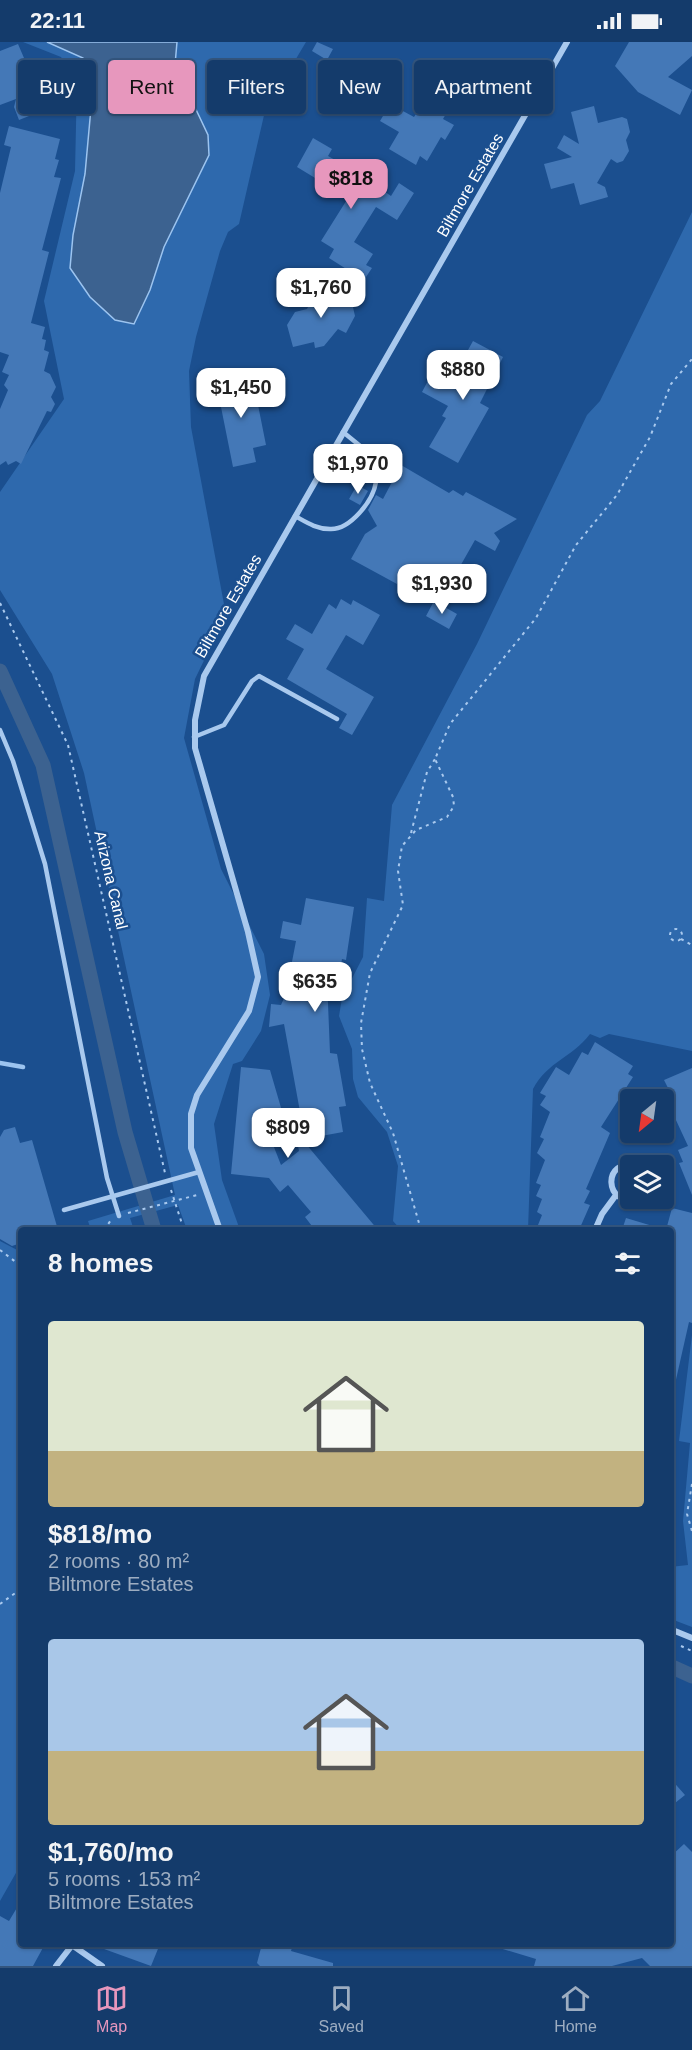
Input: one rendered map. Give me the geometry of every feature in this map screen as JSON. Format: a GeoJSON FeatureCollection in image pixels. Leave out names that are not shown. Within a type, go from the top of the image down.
{"type":"FeatureCollection","features":[{"type":"Feature","properties":{"kind":"street","name":"Biltmore Estates"},"geometry":{"type":"LineString","coordinates":[[219,1227],[205,1193],[190,1138],[193,1104],[249,1011],[258,977],[248,932],[200,769],[194,737],[198,700],[204,676],[567,42]]}},
{"type":"Feature","properties":{"kind":"street"},"geometry":{"type":"LineString","coordinates":[[620,1166],[612,1175],[611,1186],[620,1197]]}},
{"type":"Feature","properties":{"kind":"street"},"geometry":{"type":"LineString","coordinates":[[596,1227],[602,1214],[616,1195]]}},
{"type":"Feature","properties":{"kind":"street"},"geometry":{"type":"LineString","coordinates":[[674,1631],[692,1638]]}},
{"type":"Feature","properties":{"kind":"street"},"geometry":{"type":"LineString","coordinates":[[56,1966],[71,1947]]}},
{"type":"Feature","properties":{"kind":"street"},"geometry":{"type":"LineString","coordinates":[[76,1947],[102,1966]]}},
{"type":"Feature","properties":{"kind":"lane"},"geometry":{"type":"LineString","coordinates":[[295,516],[315,527],[331,530],[341,527],[360,514],[376,484],[375,458],[343,432]]}},
{"type":"Feature","properties":{"kind":"lane"},"geometry":{"type":"LineString","coordinates":[[194,737],[224,725],[252,681],[259,676],[337,719]]}},
{"type":"Feature","properties":{"kind":"lane"},"geometry":{"type":"LineString","coordinates":[[0,730],[13,761],[45,864],[119,1216]]}},
{"type":"Feature","properties":{"kind":"lane"},"geometry":{"type":"LineString","coordinates":[[64,1210],[199,1173]]}},
{"type":"Feature","properties":{"kind":"path"},"geometry":{"type":"LineString","coordinates":[[411,835],[428,772],[450,724],[541,612],[576,545],[617,495],[650,437],[671,384],[692,359]]}},
{"type":"Feature","properties":{"kind":"path","name":"Arizona Canal"},"geometry":{"type":"LineString","coordinates":[[0,603],[12,622],[68,745],[166,1174]]}},
{"type":"Feature","properties":{"kind":"path"},"geometry":{"type":"LineString","coordinates":[[420,1227],[393,1133],[370,1083],[361,1035],[361,1013],[370,973],[403,905],[399,866],[402,846],[411,835],[447,817],[454,806],[453,797],[435,759]]}},
{"type":"Feature","properties":{"kind":"path"},"geometry":{"type":"LineString","coordinates":[[681,938],[679,929],[670,931],[672,940],[681,938],[692,945]]}},
{"type":"Feature","properties":{"kind":"path"},"geometry":{"type":"LineString","coordinates":[[170,1188],[183,1227]]}},
{"type":"Feature","properties":{"kind":"path"},"geometry":{"type":"LineString","coordinates":[[127,1214],[205,1193]]}},
{"type":"Feature","properties":{"kind":"path"},"geometry":{"type":"LineString","coordinates":[[0,1250],[18,1264]]}},
{"type":"Feature","properties":{"kind":"path"},"geometry":{"type":"LineString","coordinates":[[692,1484],[687,1515],[692,1531]]}},
{"type":"Feature","properties":{"kind":"path"},"geometry":{"type":"LineString","coordinates":[[0,1604],[18,1591]]}},
{"type":"Feature","properties":{"kind":"shaded area"},"geometry":{"type":"Polygon","coordinates":[[[23,42],[306,42],[295,60],[207,60],[207,114],[264,114],[239,224],[228,232],[220,251],[189,371],[191,427],[226,615],[195,679],[184,738],[221,869],[264,954],[270,995],[261,1031],[242,1061],[233,1064],[214,1124],[222,1180],[239,1227],[186,1227],[178,1205],[130,1218],[133,1227],[90,1227],[88,1221],[175,1195],[84,773],[52,674],[0,590],[0,492],[64,399],[44,301],[75,171],[76,114],[96,114],[96,60],[63,60],[61,57],[23,42]]]}},
{"type":"Feature","properties":{"kind":"shaded area"},"geometry":{"type":"Polygon","coordinates":[[[47,42],[177,42],[175,60],[108,60],[108,114],[195,114],[195,107],[208,135],[209,155],[164,247],[150,290],[134,324],[115,320],[90,297],[70,268],[73,235],[85,174],[90,114],[96,114],[96,60],[83,60],[47,42]]]}},
{"type":"Feature","properties":{"kind":"shaded area"},"geometry":{"type":"Polygon","coordinates":[[[692,212],[692,1051],[609,1034],[600,1038],[590,1034],[576,1049],[546,1072],[533,1089],[528,1227],[398,1227],[393,1221],[398,1166],[387,1132],[358,1097],[353,1079],[352,1049],[339,1016],[342,998],[363,957],[367,898],[384,901],[392,805],[477,644],[587,415],[600,401],[692,212]]]}},
{"type":"Feature","properties":{"kind":"shaded area"},"geometry":{"type":"Polygon","coordinates":[[[0,1241],[18,1250],[18,1869],[0,1901],[0,1241]]]}},
{"type":"Feature","properties":{"kind":"shaded area"},"geometry":{"type":"Polygon","coordinates":[[[692,1335],[692,1627],[674,1620],[674,1567],[688,1565],[683,1521],[690,1443],[679,1441],[692,1335]]]}},
{"type":"Feature","properties":{"kind":"building"},"geometry":{"type":"Polygon","coordinates":[[[317,42],[333,49],[327,60],[312,51],[317,42]]]}},
{"type":"Feature","properties":{"kind":"building"},"geometry":{"type":"Polygon","coordinates":[[[629,42],[692,42],[692,56],[668,77],[692,90],[680,115],[638,92],[615,66],[629,42]]]}},
{"type":"Feature","properties":{"kind":"building"},"geometry":{"type":"Polygon","coordinates":[[[18,44],[25,60],[18,60],[18,114],[34,114],[19,120],[14,107],[16,99],[0,105],[0,51],[18,44]]]}},
{"type":"Feature","properties":{"kind":"building"},"geometry":{"type":"Polygon","coordinates":[[[594,106],[598,123],[622,117],[627,119],[630,132],[626,140],[629,151],[623,161],[617,163],[611,159],[597,183],[605,187],[608,197],[580,205],[574,183],[551,189],[544,164],[572,157],[557,148],[564,135],[579,144],[571,112],[594,106]]]}},
{"type":"Feature","properties":{"kind":"building"},"geometry":{"type":"Polygon","coordinates":[[[402,110],[414,117],[416,114],[446,114],[443,119],[454,125],[445,140],[441,137],[427,161],[420,156],[416,165],[389,149],[399,132],[380,121],[384,114],[402,114],[402,110]]]}},
{"type":"Feature","properties":{"kind":"building"},"geometry":{"type":"Polygon","coordinates":[[[9,126],[60,139],[55,159],[59,160],[54,177],[61,178],[42,250],[49,252],[31,323],[45,327],[42,339],[46,340],[44,350],[49,352],[44,371],[50,374],[56,387],[51,397],[55,404],[51,412],[47,411],[21,464],[16,461],[8,465],[6,461],[0,465],[0,409],[8,390],[4,385],[9,375],[2,372],[9,355],[0,352],[0,193],[11,147],[4,145],[9,126]]]}},
{"type":"Feature","properties":{"kind":"building"},"geometry":{"type":"Polygon","coordinates":[[[313,138],[332,149],[328,156],[337,161],[332,170],[373,195],[378,187],[391,196],[399,183],[414,193],[397,220],[376,207],[354,242],[373,254],[366,265],[372,268],[362,283],[349,275],[351,272],[329,258],[334,249],[321,241],[348,198],[297,167],[313,138]]]}},
{"type":"Feature","properties":{"kind":"building"},"geometry":{"type":"Polygon","coordinates":[[[319,286],[352,303],[355,316],[346,333],[338,329],[324,346],[315,348],[314,342],[293,347],[287,325],[295,312],[307,309],[319,286]]]}},
{"type":"Feature","properties":{"kind":"building"},"geometry":{"type":"Polygon","coordinates":[[[473,341],[503,357],[480,403],[489,408],[458,463],[429,447],[446,418],[442,416],[448,406],[422,392],[430,377],[448,386],[473,341]]]}},
{"type":"Feature","properties":{"kind":"building"},"geometry":{"type":"Polygon","coordinates":[[[252,375],[266,445],[253,448],[256,462],[233,467],[216,382],[252,375]]]}},
{"type":"Feature","properties":{"kind":"building"},"geometry":{"type":"Polygon","coordinates":[[[401,465],[449,493],[453,490],[463,496],[466,492],[517,519],[494,533],[500,541],[495,551],[475,540],[454,577],[444,584],[436,599],[399,579],[397,584],[351,559],[365,534],[377,526],[368,510],[376,495],[383,499],[401,465]]]}},
{"type":"Feature","properties":{"kind":"building"},"geometry":{"type":"Polygon","coordinates":[[[357,485],[368,491],[360,505],[349,499],[357,485]]]}},
{"type":"Feature","properties":{"kind":"building"},"geometry":{"type":"Polygon","coordinates":[[[341,599],[351,605],[353,600],[380,615],[363,645],[346,635],[326,669],[374,697],[352,735],[339,728],[347,714],[287,679],[304,649],[286,639],[295,624],[312,634],[329,604],[336,609],[341,599]]]}},
{"type":"Feature","properties":{"kind":"building"},"geometry":{"type":"Polygon","coordinates":[[[434,601],[457,614],[449,629],[426,616],[434,601]]]}},
{"type":"Feature","properties":{"kind":"building"},"geometry":{"type":"Polygon","coordinates":[[[306,898],[354,907],[346,960],[342,959],[338,981],[327,979],[330,1053],[337,1054],[346,1106],[339,1107],[343,1132],[305,1139],[284,1024],[269,1027],[271,1004],[281,1005],[295,973],[290,972],[296,941],[280,938],[283,921],[301,925],[306,898]]]}},
{"type":"Feature","properties":{"kind":"building"},"geometry":{"type":"Polygon","coordinates":[[[595,1042],[633,1066],[628,1074],[633,1077],[625,1089],[620,1089],[620,1097],[601,1127],[610,1133],[586,1189],[590,1191],[584,1203],[590,1205],[580,1227],[537,1227],[542,1215],[537,1212],[542,1199],[536,1196],[541,1185],[536,1183],[545,1160],[537,1153],[544,1139],[540,1137],[550,1112],[540,1105],[546,1096],[540,1093],[556,1067],[569,1075],[582,1052],[588,1055],[595,1042]]]}},
{"type":"Feature","properties":{"kind":"building"},"geometry":{"type":"Polygon","coordinates":[[[241,1067],[270,1070],[284,1118],[272,1120],[270,1137],[281,1165],[299,1151],[298,1146],[306,1144],[375,1227],[313,1227],[305,1217],[311,1212],[288,1185],[280,1192],[269,1178],[231,1174],[241,1067]]]}},
{"type":"Feature","properties":{"kind":"building"},"geometry":{"type":"Polygon","coordinates":[[[692,1068],[692,1195],[679,1163],[683,1162],[678,1150],[688,1146],[674,1116],[674,1089],[665,1089],[668,1088],[664,1080],[692,1068]]]}},
{"type":"Feature","properties":{"kind":"building"},"geometry":{"type":"Polygon","coordinates":[[[15,1127],[20,1143],[32,1140],[57,1227],[18,1227],[18,1244],[12,1246],[0,1239],[0,1137],[4,1130],[15,1127]]]}},
{"type":"Feature","properties":{"kind":"building"},"geometry":{"type":"Polygon","coordinates":[[[672,1209],[692,1213],[692,1323],[689,1322],[675,1384],[674,1384],[674,1227],[667,1227],[672,1209]]]}},
{"type":"Feature","properties":{"kind":"building"},"geometry":{"type":"Polygon","coordinates":[[[626,1218],[656,1227],[623,1227],[626,1218]]]}},
{"type":"Feature","properties":{"kind":"building"},"geometry":{"type":"Polygon","coordinates":[[[674,1783],[685,1795],[674,1804],[674,1783]]]}},
{"type":"Feature","properties":{"kind":"building"},"geometry":{"type":"Polygon","coordinates":[[[684,1844],[692,1852],[692,1966],[650,1966],[642,1958],[612,1966],[534,1966],[536,1959],[496,1947],[674,1947],[674,1853],[684,1844]]]}},
{"type":"Feature","properties":{"kind":"building"},"geometry":{"type":"Polygon","coordinates":[[[18,1906],[18,1947],[43,1947],[33,1966],[0,1966],[0,1916],[9,1921],[18,1906]]]}},
{"type":"Feature","properties":{"kind":"building"},"geometry":{"type":"Polygon","coordinates":[[[99,1947],[159,1947],[151,1966],[99,1947]]]}},
{"type":"Feature","properties":{"kind":"building"},"geometry":{"type":"Polygon","coordinates":[[[261,1947],[292,1947],[291,1951],[333,1963],[333,1966],[260,1966],[257,1963],[261,1947]]]}},
{"type":"Feature","properties":{"kind":"waterway"},"geometry":{"type":"LineString","coordinates":[[0,671],[43,765],[125,1132],[153,1227]]}},
{"type":"Feature","properties":{"kind":"waterway"},"geometry":{"type":"LineString","coordinates":[[0,1063],[23,1067]]}},
{"type":"Feature","properties":{"kind":"waterway"},"geometry":{"type":"LineString","coordinates":[[674,1668],[692,1676]]}}]}
